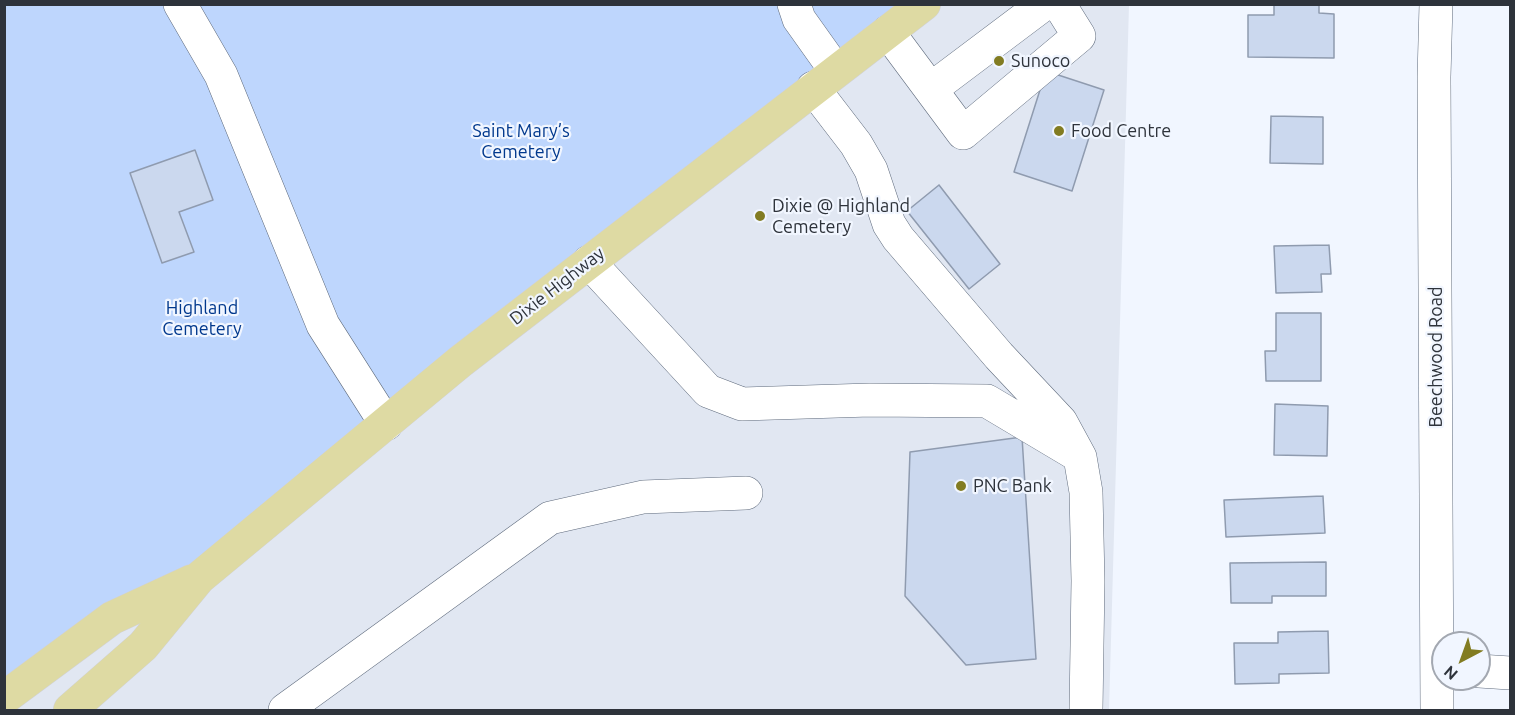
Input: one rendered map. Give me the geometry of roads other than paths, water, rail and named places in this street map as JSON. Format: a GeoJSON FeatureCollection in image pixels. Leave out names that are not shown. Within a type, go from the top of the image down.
{"type":"FeatureCollection","features":[{"type":"Feature","properties":{"kind":"main road","name":"Dixie Highway"},"geometry":{"type":"LineString","coordinates":[[70,711],[143,646],[199,578],[386,423],[461,361],[924,4]]}},
{"type":"Feature","properties":{"kind":"main road","name":"Dixie Highway"},"geometry":{"type":"LineString","coordinates":[[4,698],[112,618],[199,578]]}},
{"type":"Feature","properties":{"kind":"street"},"geometry":{"type":"LineString","coordinates":[[180,4],[221,75],[323,325],[386,423]]}},
{"type":"Feature","properties":{"kind":"street"},"geometry":{"type":"LineString","coordinates":[[794,4],[825,79],[871,171],[889,224],[898,238],[999,356],[1061,422],[1080,457],[1086,492],[1088,581],[1086,711]]}},
{"type":"Feature","properties":{"kind":"street"},"geometry":{"type":"LineString","coordinates":[[932,89],[1044,4]]}},
{"type":"Feature","properties":{"kind":"street"},"geometry":{"type":"LineString","coordinates":[[888,32],[963,133],[1079,36],[1059,4]]}},
{"type":"Feature","properties":{"kind":"street","name":"Beechwood Road"},"geometry":{"type":"LineString","coordinates":[[1436,4],[1434,88],[1440,631]]}},
{"type":"Feature","properties":{"kind":"street"},"geometry":{"type":"LineString","coordinates":[[589,262],[708,391],[742,404],[870,400],[987,401],[1080,457]]}},
{"type":"Feature","properties":{"kind":"street"},"geometry":{"type":"LineString","coordinates":[[285,711],[550,518],[643,497],[746,493]]}},
{"type":"Feature","properties":{"kind":"street"},"geometry":{"type":"LineString","coordinates":[[1491,672],[1510,673]]}},
{"type":"Feature","properties":{"kind":"street","name":"Beechwood Road"},"geometry":{"type":"LineString","coordinates":[[1437,711],[1438,691]]}},
{"type":"Feature","properties":{"kind":"place","name":"Sunoco"},"geometry":{"type":"Point","coordinates":[999,61]}},
{"type":"Feature","properties":{"kind":"place","name":"Food Centre"},"geometry":{"type":"Point","coordinates":[1059,131]}},
{"type":"Feature","properties":{"kind":"place","name":"Dixie @ Highland Cemetery"},"geometry":{"type":"Point","coordinates":[760,216]}},
{"type":"Feature","properties":{"kind":"place","name":"PNC Bank"},"geometry":{"type":"Point","coordinates":[961,486]}},
{"type":"Feature","properties":{"kind":"park label","name":"Saint Mary’s Cemetery"},"geometry":{"type":"Point","coordinates":[521,141]}},
{"type":"Feature","properties":{"kind":"park label","name":"Highland Cemetery"},"geometry":{"type":"Point","coordinates":[202,318]}}]}
